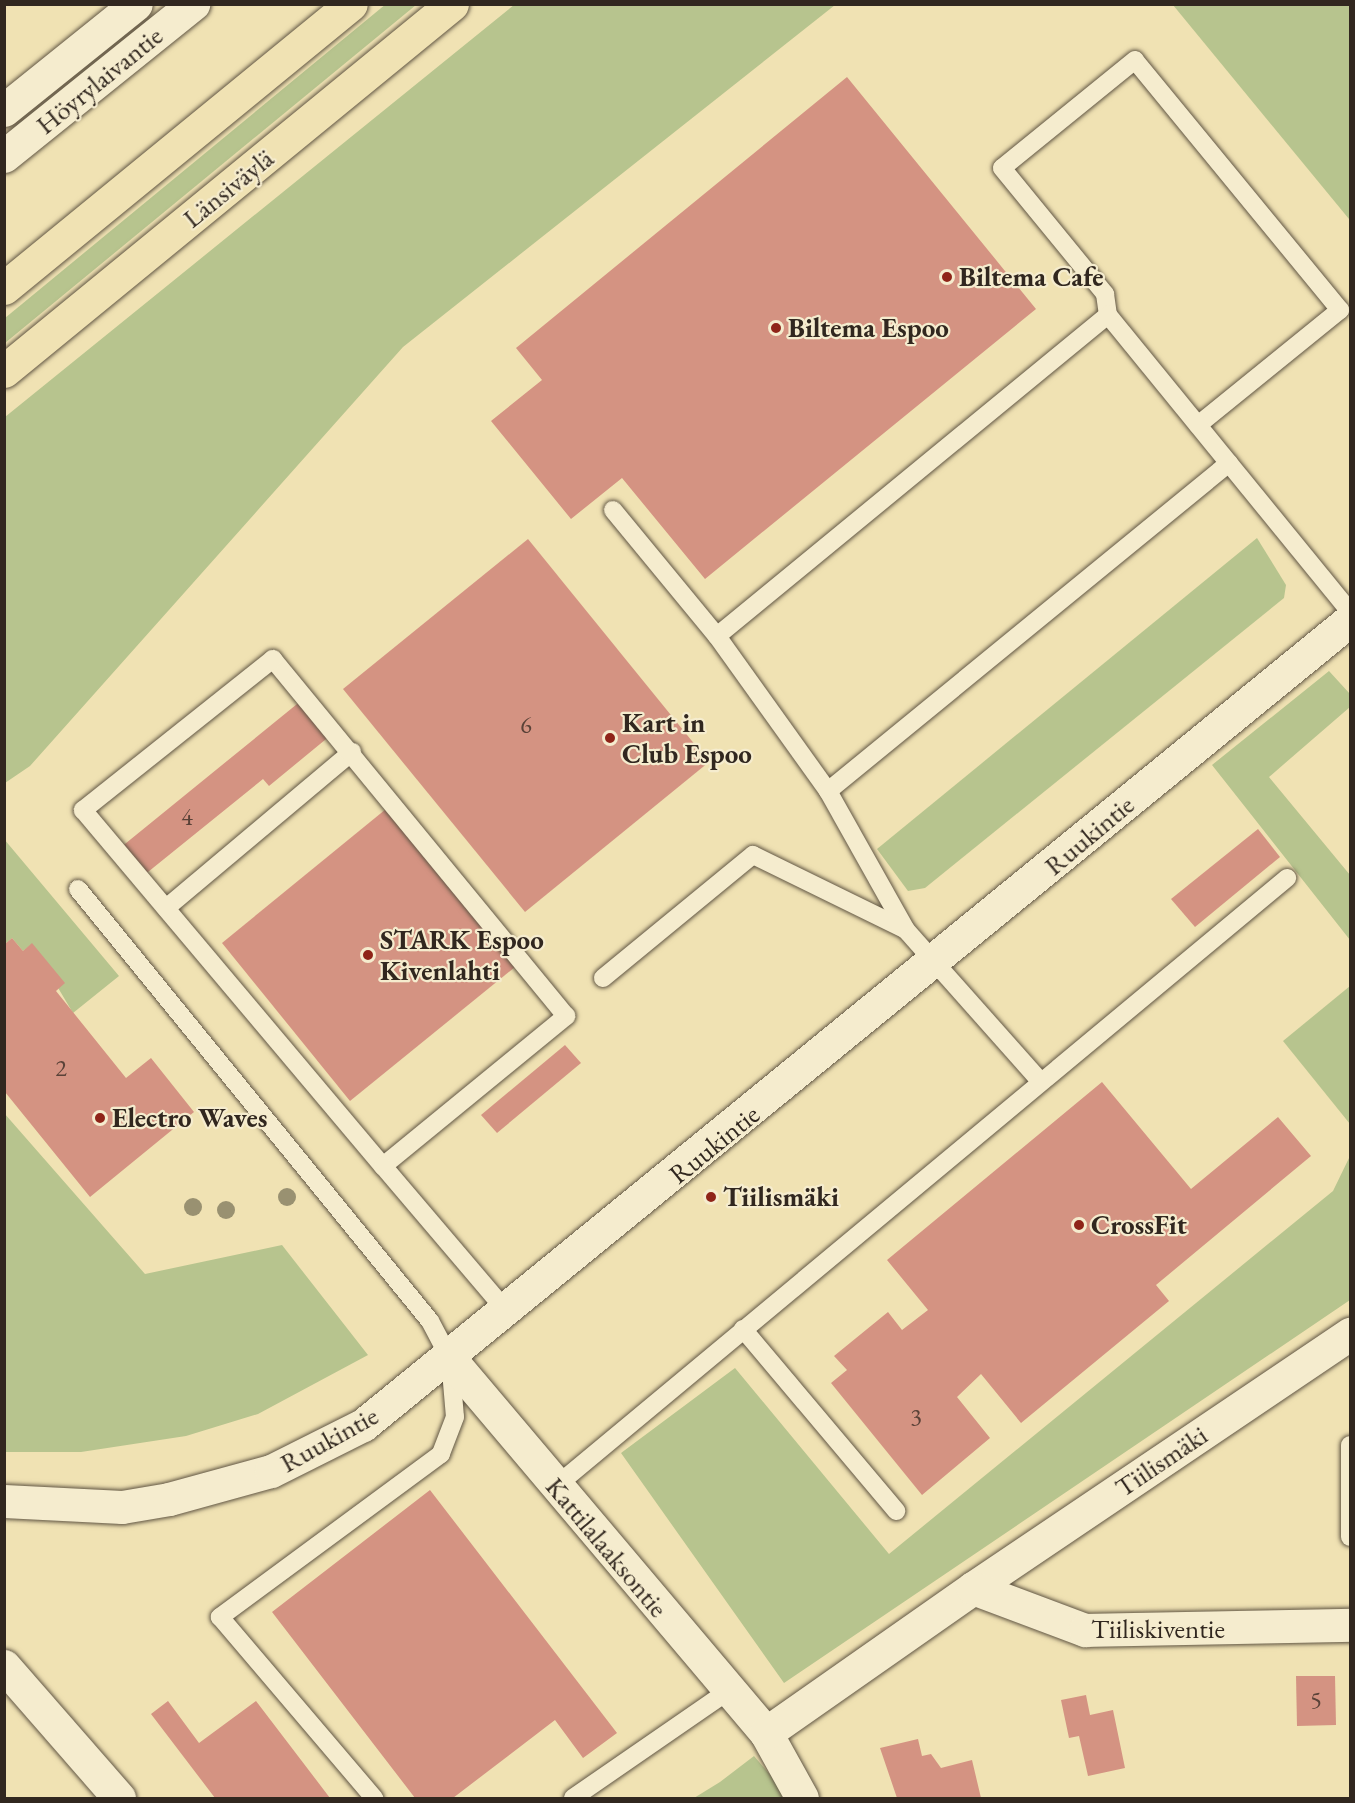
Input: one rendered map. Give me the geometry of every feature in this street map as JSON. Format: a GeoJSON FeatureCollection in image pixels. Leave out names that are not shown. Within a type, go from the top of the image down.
{"type":"FeatureCollection","features":[{"type":"Feature","properties":{"kind":"highway"},"geometry":{"type":"LineString","coordinates":[[4,288],[351,4]]}},
{"type":"Feature","properties":{"kind":"highway","name":"Länsiväylä"},"geometry":{"type":"LineString","coordinates":[[4,371],[452,4]]}},
{"type":"Feature","properties":{"kind":"street","name":"Höyrylaivantie"},"geometry":{"type":"LineString","coordinates":[[4,111],[136,4]]}},
{"type":"Feature","properties":{"kind":"street","name":"Höyrylaivantie"},"geometry":{"type":"LineString","coordinates":[[4,156],[193,4]]}},
{"type":"Feature","properties":{"kind":"street","name":"Ruukintie"},"geometry":{"type":"LineString","coordinates":[[4,1501],[122,1507],[222,1487],[313,1453],[363,1425],[508,1313],[1350,621]]}},
{"type":"Feature","properties":{"kind":"street","name":"Tiilismäki"},"geometry":{"type":"LineString","coordinates":[[973,1588],[1348,1342]]}},
{"type":"Feature","properties":{"kind":"street","name":"Kattilalaaksontie"},"geometry":{"type":"LineString","coordinates":[[450,1359],[728,1691],[766,1733],[802,1798]]}},
{"type":"Feature","properties":{"kind":"street","name":"Tiiliskiventie"},"geometry":{"type":"LineString","coordinates":[[973,1588],[1085,1630],[1350,1625]]}},
{"type":"Feature","properties":{"kind":"street"},"geometry":{"type":"LineString","coordinates":[[766,1733],[973,1588]]}},
{"type":"Feature","properties":{"kind":"street"},"geometry":{"type":"LineString","coordinates":[[4,1666],[119,1798]]}},
{"type":"Feature","properties":{"kind":"lane"},"geometry":{"type":"LineString","coordinates":[[1198,425],[1340,309],[1135,60],[1002,168],[1105,294],[1108,315],[1350,612]]}},
{"type":"Feature","properties":{"kind":"lane"},"geometry":{"type":"LineString","coordinates":[[717,636],[1108,315]]}},
{"type":"Feature","properties":{"kind":"lane"},"geometry":{"type":"LineString","coordinates":[[828,791],[1228,463]]}},
{"type":"Feature","properties":{"kind":"lane"},"geometry":{"type":"LineString","coordinates":[[613,510],[717,636],[828,791],[906,930],[1041,1081]]}},
{"type":"Feature","properties":{"kind":"lane"},"geometry":{"type":"LineString","coordinates":[[383,1166],[566,1016],[273,658],[83,810],[383,1166],[508,1313]]}},
{"type":"Feature","properties":{"kind":"lane"},"geometry":{"type":"LineString","coordinates":[[166,908],[352,752]]}},
{"type":"Feature","properties":{"kind":"lane"},"geometry":{"type":"LineString","coordinates":[[603,978],[753,855],[906,930]]}},
{"type":"Feature","properties":{"kind":"lane"},"geometry":{"type":"LineString","coordinates":[[556,1486],[1287,878]]}},
{"type":"Feature","properties":{"kind":"lane"},"geometry":{"type":"LineString","coordinates":[[78,889],[430,1321],[450,1359],[455,1417],[441,1454],[220,1617],[374,1798]]}},
{"type":"Feature","properties":{"kind":"lane"},"geometry":{"type":"LineString","coordinates":[[743,1329],[896,1511]]}},
{"type":"Feature","properties":{"kind":"lane"},"geometry":{"type":"LineString","coordinates":[[1350,1445],[1350,1537]]}},
{"type":"Feature","properties":{"kind":"lane"},"geometry":{"type":"LineString","coordinates":[[573,1798],[728,1691]]}},
{"type":"Feature","properties":{"kind":"green space"},"geometry":{"type":"Polygon","coordinates":[[[386,4],[416,5],[5,343],[5,318],[386,4]]]}},
{"type":"Feature","properties":{"kind":"green space"},"geometry":{"type":"Polygon","coordinates":[[[514,5],[835,5],[403,347],[30,766],[5,783],[5,417],[514,5]]]}},
{"type":"Feature","properties":{"kind":"green space"},"geometry":{"type":"Polygon","coordinates":[[[1173,5],[1350,5],[1349,219],[1173,5]]]}},
{"type":"Feature","properties":{"kind":"green space"},"geometry":{"type":"Polygon","coordinates":[[[1257,538],[1286,585],[1284,598],[925,888],[908,891],[877,849],[1257,538]]]}},
{"type":"Feature","properties":{"kind":"green space"},"geometry":{"type":"Polygon","coordinates":[[[1329,671],[1350,694],[1350,707],[1269,777],[1350,875],[1350,940],[1212,765],[1329,671]]]}},
{"type":"Feature","properties":{"kind":"green space"},"geometry":{"type":"Polygon","coordinates":[[[4,839],[119,976],[73,1013],[32,944],[23,951],[12,938],[5,944],[4,839]]]}},
{"type":"Feature","properties":{"kind":"green space"},"geometry":{"type":"Polygon","coordinates":[[[1350,986],[1350,1124],[1283,1041],[1350,986]]]}},
{"type":"Feature","properties":{"kind":"green space"},"geometry":{"type":"Polygon","coordinates":[[[4,1113],[145,1274],[282,1245],[368,1355],[258,1414],[186,1436],[81,1452],[5,1452],[4,1113]]]}},
{"type":"Feature","properties":{"kind":"green space"},"geometry":{"type":"Polygon","coordinates":[[[1350,1156],[1350,1300],[784,1683],[621,1453],[735,1368],[889,1554],[1333,1191],[1350,1156]]]}},
{"type":"Feature","properties":{"kind":"green space"},"geometry":{"type":"Polygon","coordinates":[[[754,1756],[790,1798],[694,1798],[720,1782],[754,1756]]]}},
{"type":"Feature","properties":{"kind":"building","name":"Biltema Espoo"},"geometry":{"type":"Polygon","coordinates":[[[847,77],[1036,309],[705,579],[622,478],[571,519],[491,421],[542,380],[516,348],[847,77]]]}},
{"type":"Feature","properties":{"kind":"building"},"geometry":{"type":"Polygon","coordinates":[[[528,539],[709,762],[525,912],[343,689],[528,539]]]}},
{"type":"Feature","properties":{"kind":"building"},"geometry":{"type":"Polygon","coordinates":[[[302,700],[331,735],[269,786],[263,779],[143,876],[120,848],[302,700]]]}},
{"type":"Feature","properties":{"kind":"building","name":"STARK Espoo Kivenlahti"},"geometry":{"type":"Polygon","coordinates":[[[386,809],[515,967],[350,1101],[222,943],[386,809]]]}},
{"type":"Feature","properties":{"kind":"building"},"geometry":{"type":"Polygon","coordinates":[[[1258,829],[1280,857],[1195,927],[1171,899],[1258,829]]]}},
{"type":"Feature","properties":{"kind":"building"},"geometry":{"type":"Polygon","coordinates":[[[12,938],[23,951],[32,943],[65,983],[56,991],[126,1078],[151,1058],[194,1112],[90,1197],[5,1092],[5,944],[12,938]]]}},
{"type":"Feature","properties":{"kind":"building"},"geometry":{"type":"Polygon","coordinates":[[[565,1045],[581,1063],[497,1133],[481,1115],[565,1045]]]}},
{"type":"Feature","properties":{"kind":"building","name":"CrossFit"},"geometry":{"type":"Polygon","coordinates":[[[1102,1082],[1191,1189],[1278,1117],[1311,1156],[1156,1285],[1169,1301],[1021,1423],[981,1374],[957,1397],[990,1438],[922,1495],[831,1383],[847,1370],[834,1356],[888,1312],[902,1330],[928,1310],[887,1260],[1102,1082]]]}},
{"type":"Feature","properties":{"kind":"building"},"geometry":{"type":"Polygon","coordinates":[[[430,1490],[617,1733],[583,1758],[555,1720],[453,1798],[415,1798],[272,1612],[430,1490]]]}},
{"type":"Feature","properties":{"kind":"building"},"geometry":{"type":"Polygon","coordinates":[[[1296,1676],[1335,1676],[1336,1725],[1297,1726],[1296,1676]]]}},
{"type":"Feature","properties":{"kind":"building"},"geometry":{"type":"Polygon","coordinates":[[[1086,1695],[1090,1715],[1113,1710],[1125,1768],[1088,1776],[1079,1736],[1069,1738],[1061,1700],[1086,1695]]]}},
{"type":"Feature","properties":{"kind":"building"},"geometry":{"type":"Polygon","coordinates":[[[168,1701],[199,1743],[256,1701],[330,1798],[215,1798],[151,1714],[168,1701]]]}},
{"type":"Feature","properties":{"kind":"building"},"geometry":{"type":"Polygon","coordinates":[[[918,1739],[922,1756],[931,1754],[941,1768],[972,1760],[981,1798],[897,1798],[880,1748],[918,1739]]]}},
{"type":"Feature","properties":{"kind":"place","name":"Biltema Cafe"},"geometry":{"type":"Point","coordinates":[947,277]}},
{"type":"Feature","properties":{"kind":"place","name":"Biltema Espoo"},"geometry":{"type":"Point","coordinates":[776,328]}},
{"type":"Feature","properties":{"kind":"place","name":"Kart in Club Espoo"},"geometry":{"type":"Point","coordinates":[610,738]}},
{"type":"Feature","properties":{"kind":"place","name":"STARK Espoo Kivenlahti"},"geometry":{"type":"Point","coordinates":[368,955]}},
{"type":"Feature","properties":{"kind":"place","name":"Electro Waves"},"geometry":{"type":"Point","coordinates":[100,1118]}},
{"type":"Feature","properties":{"kind":"place","name":"Tiilismäki"},"geometry":{"type":"Point","coordinates":[711,1197]}},
{"type":"Feature","properties":{"kind":"place","name":"CrossFit"},"geometry":{"type":"Point","coordinates":[1079,1225]}}]}
